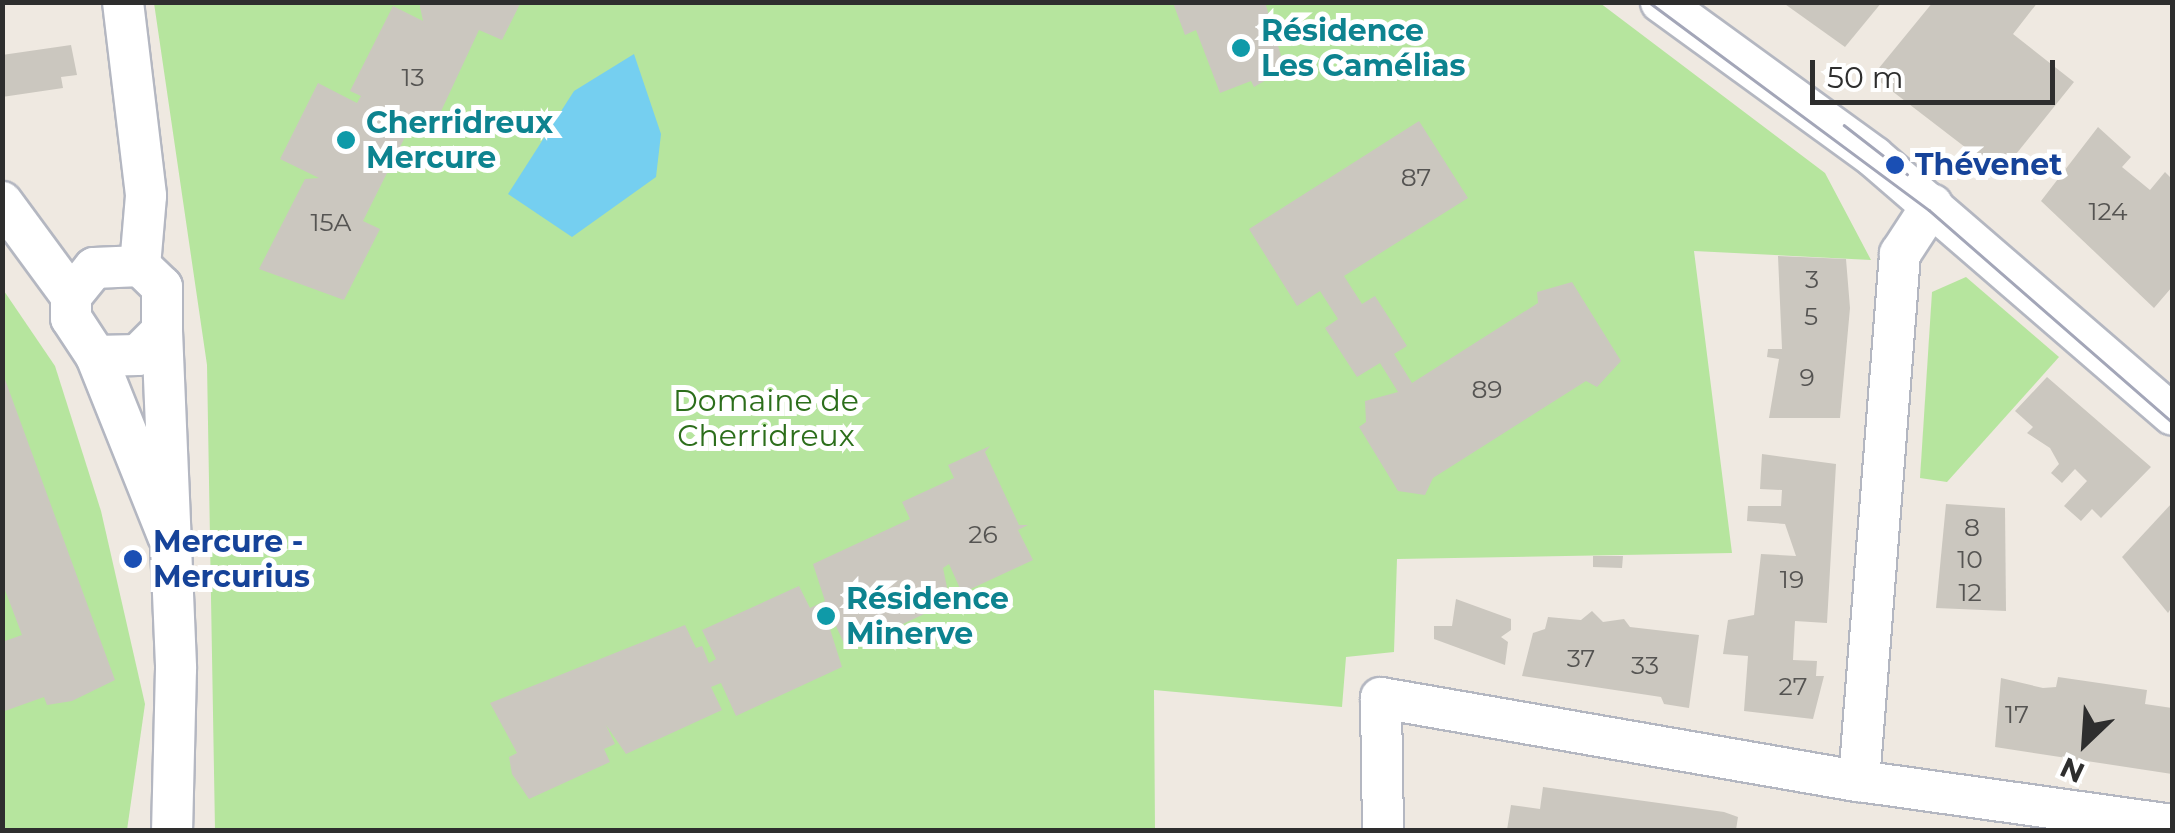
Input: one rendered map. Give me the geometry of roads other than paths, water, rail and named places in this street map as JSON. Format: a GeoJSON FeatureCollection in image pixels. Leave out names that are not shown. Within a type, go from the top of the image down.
{"type":"FeatureCollection","features":[{"type":"Feature","properties":{"kind":"street"},"geometry":{"type":"LineString","coordinates":[[123,2],[146,196],[140,266]]}},
{"type":"Feature","properties":{"kind":"street"},"geometry":{"type":"LineString","coordinates":[[1661,2],[1932,205],[2172,414]]}},
{"type":"Feature","properties":{"kind":"street"},"geometry":{"type":"LineString","coordinates":[[2,202],[71,296],[77,335],[96,356],[168,536]]}},
{"type":"Feature","properties":{"kind":"street"},"geometry":{"type":"LineString","coordinates":[[1860,781],[1900,254],[1932,205]]}},
{"type":"Feature","properties":{"kind":"street"},"geometry":{"type":"LineString","coordinates":[[71,296],[103,264],[140,266],[162,287],[172,830]]}},
{"type":"Feature","properties":{"kind":"street"},"geometry":{"type":"LineString","coordinates":[[96,356],[138,355],[162,331]]}},
{"type":"Feature","properties":{"kind":"street"},"geometry":{"type":"LineString","coordinates":[[1382,830],[1381,698],[1860,781],[2172,825]]}},
{"type":"Feature","properties":{"kind":"water"},"geometry":{"type":"Polygon","coordinates":[[[634,54],[661,134],[656,177],[572,237],[508,194],[574,91],[634,54]]]}},
{"type":"Feature","properties":{"kind":"tram line"},"geometry":{"type":"LineString","coordinates":[[1649,2],[1929,210],[2172,422]]}},
{"type":"Feature","properties":{"kind":"tram line"},"geometry":{"type":"LineString","coordinates":[[1844,125],[1907,174]]}},
{"type":"Feature","properties":{"kind":"place","name":"Résidence Les Camélias"},"geometry":{"type":"Point","coordinates":[1241,48]}},
{"type":"Feature","properties":{"kind":"place","name":"Cherridreux Mercure"},"geometry":{"type":"Point","coordinates":[346,140]}},
{"type":"Feature","properties":{"kind":"place","name":"Thévenet"},"geometry":{"type":"Point","coordinates":[1895,165]}},
{"type":"Feature","properties":{"kind":"place","name":"Mercure - Mercurius"},"geometry":{"type":"Point","coordinates":[133,559]}},
{"type":"Feature","properties":{"kind":"place","name":"Résidence Minerve"},"geometry":{"type":"Point","coordinates":[826,616]}},
{"type":"Feature","properties":{"kind":"park label","name":"Domaine de Cherridreux"},"geometry":{"type":"Point","coordinates":[766,418]}}]}
